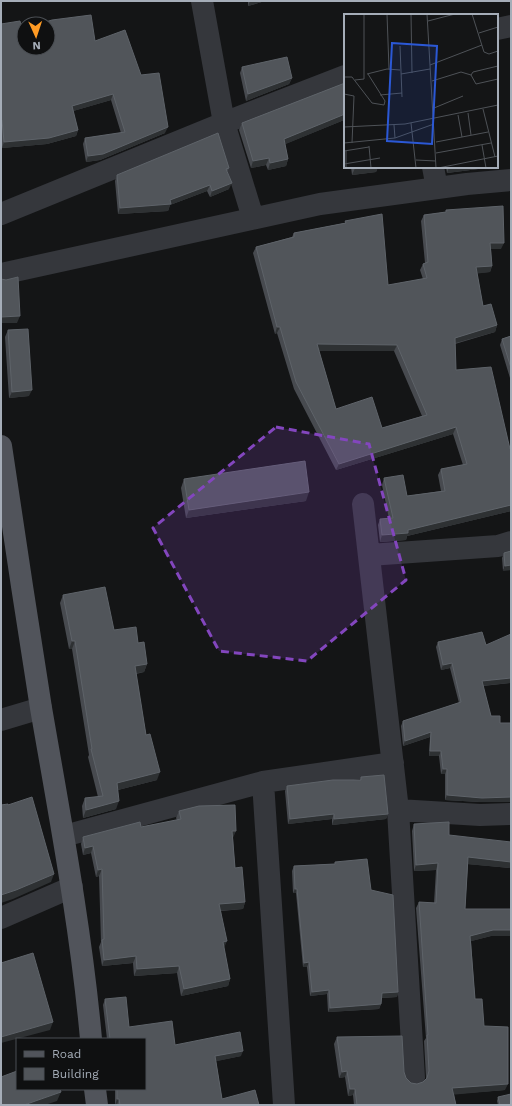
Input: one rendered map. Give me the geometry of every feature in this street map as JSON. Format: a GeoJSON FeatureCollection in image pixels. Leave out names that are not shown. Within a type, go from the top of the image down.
{"type":"FeatureCollection","features":[{"type":"Feature","properties":{"kind":"main road"},"geometry":{"type":"LineString","coordinates":[[1,446],[41,708],[72,887],[86,983],[91,1038]]}},
{"type":"Feature","properties":{"kind":"main road"},"geometry":{"type":"LineString","coordinates":[[95,1090],[97,1105]]}},
{"type":"Feature","properties":{"kind":"street"},"geometry":{"type":"LineString","coordinates":[[202,1],[224,123],[253,218]]}},
{"type":"Feature","properties":{"kind":"street"},"geometry":{"type":"LineString","coordinates":[[498,29],[511,26]]}},
{"type":"Feature","properties":{"kind":"street"},"geometry":{"type":"LineString","coordinates":[[1,214],[224,123],[344,76]]}},
{"type":"Feature","properties":{"kind":"street"},"geometry":{"type":"LineString","coordinates":[[433,168],[437,188]]}},
{"type":"Feature","properties":{"kind":"street"},"geometry":{"type":"LineString","coordinates":[[1,274],[320,204],[437,188],[511,180]]}},
{"type":"Feature","properties":{"kind":"street"},"geometry":{"type":"LineString","coordinates":[[364,504],[398,810],[414,1078]]}},
{"type":"Feature","properties":{"kind":"street"},"geometry":{"type":"LineString","coordinates":[[369,555],[498,546],[511,542]]}},
{"type":"Feature","properties":{"kind":"street"},"geometry":{"type":"LineString","coordinates":[[1,720],[41,708]]}},
{"type":"Feature","properties":{"kind":"street"},"geometry":{"type":"LineString","coordinates":[[64,836],[263,782],[392,763]]}},
{"type":"Feature","properties":{"kind":"street"},"geometry":{"type":"LineString","coordinates":[[263,782],[284,1105]]}},
{"type":"Feature","properties":{"kind":"street"},"geometry":{"type":"LineString","coordinates":[[398,810],[480,815],[511,814]]}},
{"type":"Feature","properties":{"kind":"street"},"geometry":{"type":"LineString","coordinates":[[1,918],[72,887]]}},
{"type":"Feature","properties":{"kind":"highlighted area"},"geometry":{"type":"Polygon","coordinates":[[[276,427],[369,444],[406,580],[307,661],[219,651],[153,528],[276,427]]]}},
{"type":"Feature","properties":{"kind":"building"},"geometry":{"type":"Polygon","coordinates":[[[91,15],[95,41],[125,30],[141,75],[159,73],[168,127],[103,154],[88,156],[85,138],[125,132],[113,94],[72,106],[78,130],[49,138],[4,142],[1,120],[1,24],[16,22],[16,56],[56,56],[56,19],[91,15]]]}},
{"type":"Feature","properties":{"kind":"building"},"geometry":{"type":"Polygon","coordinates":[[[287,57],[292,78],[248,94],[242,67],[287,57]]]}},
{"type":"Feature","properties":{"kind":"building"},"geometry":{"type":"Polygon","coordinates":[[[344,83],[344,114],[284,139],[288,159],[270,163],[269,158],[253,161],[242,123],[344,83]]]}},
{"type":"Feature","properties":{"kind":"building"},"geometry":{"type":"Polygon","coordinates":[[[218,133],[229,168],[226,169],[232,183],[212,191],[210,185],[170,200],[171,204],[120,208],[117,175],[218,133]]]}},
{"type":"Feature","properties":{"kind":"building"},"geometry":{"type":"Polygon","coordinates":[[[503,206],[504,243],[490,243],[492,266],[476,267],[483,306],[491,304],[497,325],[455,338],[456,370],[491,367],[511,449],[511,505],[408,530],[408,533],[382,535],[380,519],[393,518],[384,478],[403,475],[407,496],[445,491],[441,469],[467,464],[456,427],[339,464],[296,382],[280,327],[277,327],[256,247],[294,237],[294,233],[382,214],[388,285],[427,278],[423,264],[428,262],[424,215],[446,212],[446,210],[503,206]],[[317,344],[336,409],[372,397],[382,428],[427,415],[397,345],[317,344]]]}},
{"type":"Feature","properties":{"kind":"building"},"geometry":{"type":"Polygon","coordinates":[[[18,277],[20,316],[1,317],[1,279],[6,280],[18,277]]]}},
{"type":"Feature","properties":{"kind":"building"},"geometry":{"type":"Polygon","coordinates":[[[28,329],[32,390],[12,392],[8,330],[28,329]]]}},
{"type":"Feature","properties":{"kind":"building"},"geometry":{"type":"Polygon","coordinates":[[[511,336],[511,368],[502,339],[511,336]]]}},
{"type":"Feature","properties":{"kind":"building"},"geometry":{"type":"Polygon","coordinates":[[[305,461],[309,492],[189,510],[184,479],[305,461]]]}},
{"type":"Feature","properties":{"kind":"building"},"geometry":{"type":"Polygon","coordinates":[[[511,551],[511,565],[505,566],[504,553],[511,551]]]}},
{"type":"Feature","properties":{"kind":"building"},"geometry":{"type":"Polygon","coordinates":[[[105,587],[114,630],[136,627],[138,643],[144,642],[147,664],[135,666],[146,735],[150,734],[160,772],[117,783],[119,801],[86,810],[85,798],[103,796],[91,749],[75,641],[72,641],[63,595],[105,587]]]}},
{"type":"Feature","properties":{"kind":"building"},"geometry":{"type":"Polygon","coordinates":[[[482,632],[486,645],[511,634],[511,678],[482,681],[491,716],[500,716],[500,723],[511,723],[511,797],[482,798],[447,795],[447,769],[443,769],[441,751],[430,751],[431,732],[405,741],[403,721],[461,702],[452,663],[443,665],[438,642],[482,632]]]}},
{"type":"Feature","properties":{"kind":"building"},"geometry":{"type":"Polygon","coordinates":[[[384,775],[388,814],[334,819],[334,814],[290,819],[287,786],[333,780],[361,780],[361,777],[384,775]]]}},
{"type":"Feature","properties":{"kind":"building"},"geometry":{"type":"Polygon","coordinates":[[[32,797],[54,874],[1,895],[1,805],[8,805],[32,797]]]}},
{"type":"Feature","properties":{"kind":"building"},"geometry":{"type":"Polygon","coordinates":[[[235,805],[236,831],[232,831],[235,868],[242,867],[245,902],[219,904],[227,941],[223,942],[230,979],[184,989],[179,966],[137,969],[136,956],[104,960],[102,940],[104,939],[102,869],[98,870],[93,846],[85,848],[83,837],[140,822],[141,827],[181,819],[179,811],[199,806],[235,805]]]}},
{"type":"Feature","properties":{"kind":"building"},"geometry":{"type":"Polygon","coordinates":[[[449,822],[449,835],[511,842],[511,862],[468,857],[465,909],[511,909],[511,930],[493,930],[470,936],[475,999],[482,999],[484,1026],[508,1027],[508,1084],[452,1088],[456,1105],[357,1105],[355,1089],[350,1089],[347,1071],[342,1072],[337,1037],[402,1036],[404,1072],[406,1078],[411,1083],[417,1084],[423,1082],[427,1078],[429,1071],[428,1035],[419,902],[436,903],[438,863],[416,865],[414,824],[449,822]]]}},
{"type":"Feature","properties":{"kind":"building"},"geometry":{"type":"Polygon","coordinates":[[[367,859],[371,890],[393,895],[398,992],[382,993],[381,1004],[330,1008],[329,990],[312,992],[309,962],[304,963],[297,889],[295,889],[294,866],[335,864],[335,862],[367,859]]]}},
{"type":"Feature","properties":{"kind":"building"},"geometry":{"type":"Polygon","coordinates":[[[33,953],[53,1022],[1,1037],[1,963],[33,953]]]}},
{"type":"Feature","properties":{"kind":"building"},"geometry":{"type":"Polygon","coordinates":[[[126,997],[129,1027],[172,1021],[175,1045],[240,1032],[243,1051],[215,1056],[222,1099],[255,1090],[259,1105],[120,1105],[119,1099],[117,1099],[117,1090],[146,1090],[146,1038],[110,1038],[105,999],[126,997]]]}},
{"type":"Feature","properties":{"kind":"building"},"geometry":{"type":"Polygon","coordinates":[[[16,1071],[16,1090],[60,1090],[61,1092],[24,1105],[1,1105],[1,1077],[16,1071]]]}},
{"type":"Feature","properties":{"kind":"building"},"geometry":{"type":"Polygon","coordinates":[[[511,1094],[511,1105],[500,1105],[498,1097],[511,1094]]]}}]}
